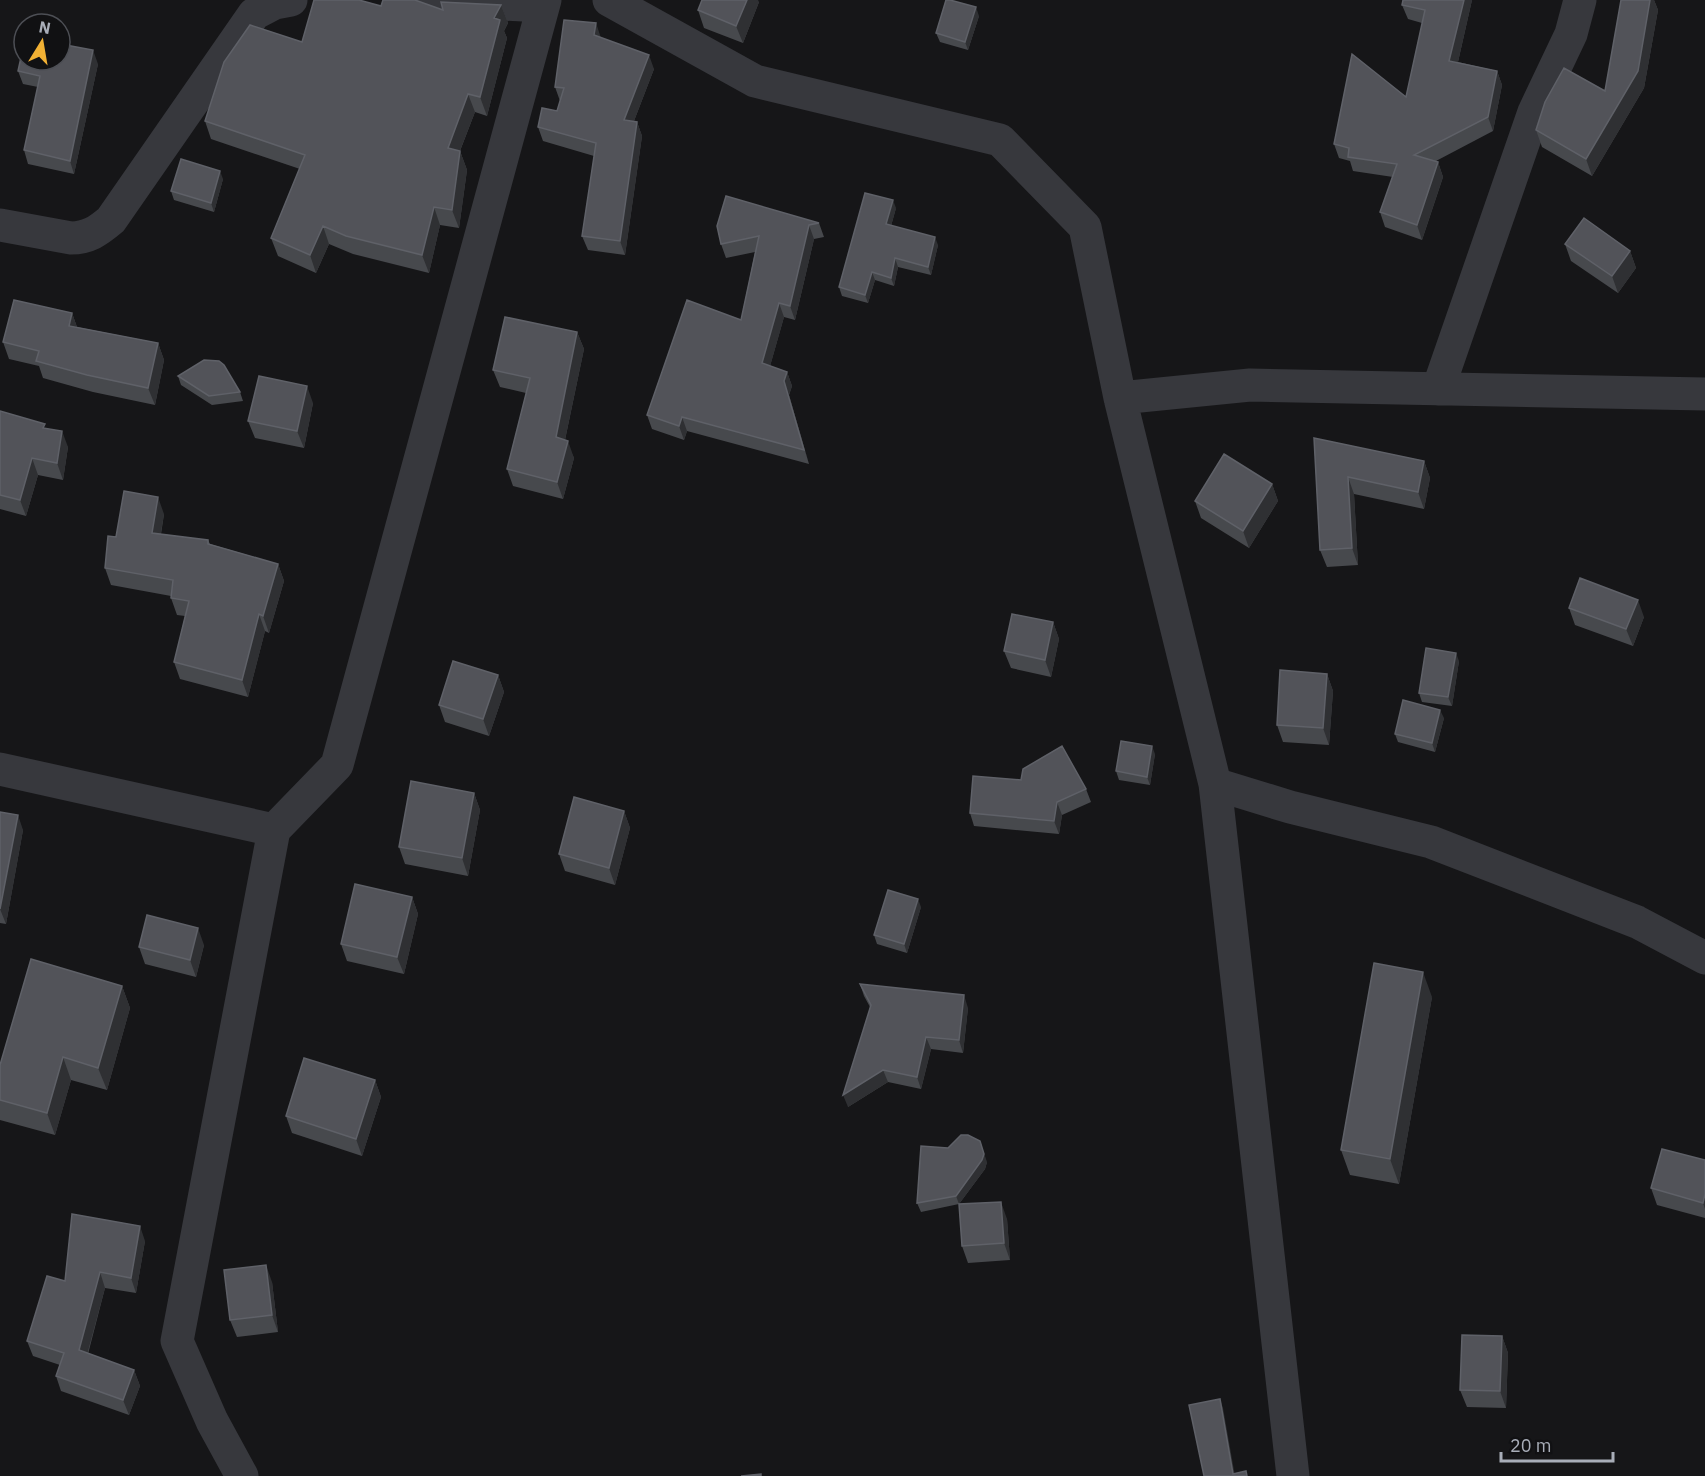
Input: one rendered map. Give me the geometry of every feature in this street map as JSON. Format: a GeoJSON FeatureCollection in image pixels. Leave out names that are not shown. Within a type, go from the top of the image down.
{"type":"FeatureCollection","features":[{"type":"Feature","properties":{"kind":"street"},"geometry":{"type":"LineString","coordinates":[[0,225],[71,238],[82,238],[100,229],[111,220],[254,14],[275,3],[291,0]]}},
{"type":"Feature","properties":{"kind":"street"},"geometry":{"type":"LineString","coordinates":[[242,1476],[212,1421],[177,1341],[274,830],[337,765],[544,3],[422,0]]}},
{"type":"Feature","properties":{"kind":"street"},"geometry":{"type":"LineString","coordinates":[[609,0],[755,81],[1000,140],[1085,227],[1120,398],[1215,784],[1293,1476]]}},
{"type":"Feature","properties":{"kind":"street"},"geometry":{"type":"LineString","coordinates":[[1438,389],[1534,112],[1571,34],[1580,0]]}},
{"type":"Feature","properties":{"kind":"street"},"geometry":{"type":"LineString","coordinates":[[1120,398],[1250,385],[1705,394]]}},
{"type":"Feature","properties":{"kind":"street"},"geometry":{"type":"LineString","coordinates":[[0,769],[274,830]]}},
{"type":"Feature","properties":{"kind":"street"},"geometry":{"type":"LineString","coordinates":[[1215,784],[1290,807],[1431,843],[1637,922],[1705,958]]}},
{"type":"Feature","properties":{"kind":"building"},"geometry":{"type":"Polygon","coordinates":[[[314,0],[359,0],[381,6],[383,0],[415,0],[443,10],[441,2],[501,5],[494,18],[500,20],[480,97],[468,94],[448,148],[460,151],[452,210],[434,207],[422,255],[346,236],[323,226],[310,255],[271,238],[305,155],[205,121],[224,62],[250,25],[302,42],[314,0]]]}},
{"type":"Feature","properties":{"kind":"building"},"geometry":{"type":"Polygon","coordinates":[[[702,0],[747,0],[736,26],[698,10],[702,0]]]}},
{"type":"Feature","properties":{"kind":"building"},"geometry":{"type":"Polygon","coordinates":[[[946,0],[976,7],[965,42],[936,33],[946,0]]]}},
{"type":"Feature","properties":{"kind":"building"},"geometry":{"type":"Polygon","coordinates":[[[1403,0],[1464,0],[1449,61],[1497,71],[1488,117],[1414,155],[1438,162],[1417,225],[1380,212],[1397,164],[1348,157],[1349,148],[1334,144],[1352,54],[1406,97],[1425,10],[1402,5],[1403,0]]]}},
{"type":"Feature","properties":{"kind":"building"},"geometry":{"type":"Polygon","coordinates":[[[1621,0],[1650,0],[1638,71],[1586,159],[1536,130],[1545,102],[1564,68],[1605,91],[1621,0]]]}},
{"type":"Feature","properties":{"kind":"building"},"geometry":{"type":"Polygon","coordinates":[[[564,20],[596,23],[594,35],[649,55],[624,120],[637,122],[620,241],[582,236],[596,143],[538,127],[542,108],[557,111],[564,88],[555,87],[564,20]]]}},
{"type":"Feature","properties":{"kind":"building"},"geometry":{"type":"Polygon","coordinates":[[[72,46],[93,50],[70,161],[24,150],[40,76],[22,72],[72,72],[72,46]]]}},
{"type":"Feature","properties":{"kind":"building"},"geometry":{"type":"Polygon","coordinates":[[[181,159],[220,171],[211,203],[171,191],[181,159]]]}},
{"type":"Feature","properties":{"kind":"building"},"geometry":{"type":"Polygon","coordinates":[[[865,193],[893,200],[886,224],[935,237],[928,267],[895,258],[891,278],[872,272],[865,295],[839,287],[865,193]]]}},
{"type":"Feature","properties":{"kind":"building"},"geometry":{"type":"Polygon","coordinates":[[[726,196],[819,223],[809,225],[790,306],[779,303],[762,363],[787,372],[784,381],[804,450],[682,417],[679,426],[647,415],[687,300],[741,320],[759,236],[721,244],[717,226],[726,196]]]}},
{"type":"Feature","properties":{"kind":"building"},"geometry":{"type":"Polygon","coordinates":[[[1584,218],[1630,251],[1612,276],[1565,244],[1584,218]]]}},
{"type":"Feature","properties":{"kind":"building"},"geometry":{"type":"Polygon","coordinates":[[[14,300],[72,313],[69,326],[158,343],[148,388],[36,361],[39,351],[3,342],[14,300]]]}},
{"type":"Feature","properties":{"kind":"building"},"geometry":{"type":"Polygon","coordinates":[[[505,317],[577,332],[556,437],[568,441],[557,482],[507,469],[530,378],[493,370],[505,317]]]}},
{"type":"Feature","properties":{"kind":"building"},"geometry":{"type":"Polygon","coordinates":[[[204,360],[219,361],[224,365],[240,392],[209,396],[178,376],[204,360]]]}},
{"type":"Feature","properties":{"kind":"building"},"geometry":{"type":"Polygon","coordinates":[[[259,376],[307,386],[297,431],[248,421],[259,376]]]}},
{"type":"Feature","properties":{"kind":"building"},"geometry":{"type":"Polygon","coordinates":[[[0,411],[45,424],[43,428],[62,431],[57,463],[32,458],[20,500],[0,495],[0,411]]]}},
{"type":"Feature","properties":{"kind":"building"},"geometry":{"type":"Polygon","coordinates":[[[1314,438],[1424,461],[1418,492],[1348,477],[1352,548],[1320,550],[1314,438]]]}},
{"type":"Feature","properties":{"kind":"building"},"geometry":{"type":"Polygon","coordinates":[[[1224,454],[1272,484],[1243,531],[1195,501],[1224,454]]]}},
{"type":"Feature","properties":{"kind":"building"},"geometry":{"type":"Polygon","coordinates":[[[124,491],[158,497],[152,533],[208,540],[208,544],[278,564],[263,616],[259,614],[242,680],[174,662],[189,601],[171,598],[173,580],[105,568],[108,536],[116,537],[124,491]]]}},
{"type":"Feature","properties":{"kind":"building"},"geometry":{"type":"Polygon","coordinates":[[[1580,578],[1638,600],[1626,629],[1569,608],[1580,578]]]}},
{"type":"Feature","properties":{"kind":"building"},"geometry":{"type":"Polygon","coordinates":[[[1012,614],[1053,622],[1045,660],[1004,651],[1012,614]]]}},
{"type":"Feature","properties":{"kind":"building"},"geometry":{"type":"Polygon","coordinates":[[[1426,648],[1456,653],[1448,697],[1419,693],[1426,648]]]}},
{"type":"Feature","properties":{"kind":"building"},"geometry":{"type":"Polygon","coordinates":[[[453,661],[498,675],[483,719],[439,705],[453,661]]]}},
{"type":"Feature","properties":{"kind":"building"},"geometry":{"type":"Polygon","coordinates":[[[1280,670],[1327,674],[1323,728],[1277,725],[1280,670]]]}},
{"type":"Feature","properties":{"kind":"building"},"geometry":{"type":"Polygon","coordinates":[[[1403,700],[1440,710],[1432,743],[1395,734],[1403,700]]]}},
{"type":"Feature","properties":{"kind":"building"},"geometry":{"type":"Polygon","coordinates":[[[1121,741],[1152,746],[1147,777],[1116,771],[1121,741]]]}},
{"type":"Feature","properties":{"kind":"building"},"geometry":{"type":"Polygon","coordinates":[[[1062,746],[1086,789],[1057,802],[1054,821],[970,813],[973,776],[1021,780],[1023,769],[1062,746]]]}},
{"type":"Feature","properties":{"kind":"building"},"geometry":{"type":"Polygon","coordinates":[[[411,781],[474,793],[462,858],[399,847],[411,781]]]}},
{"type":"Feature","properties":{"kind":"building"},"geometry":{"type":"Polygon","coordinates":[[[574,797],[624,811],[609,868],[559,854],[574,797]]]}},
{"type":"Feature","properties":{"kind":"building"},"geometry":{"type":"Polygon","coordinates":[[[0,812],[18,815],[0,909],[0,812]]]}},
{"type":"Feature","properties":{"kind":"building"},"geometry":{"type":"Polygon","coordinates":[[[355,884],[412,897],[397,957],[341,944],[355,884]]]}},
{"type":"Feature","properties":{"kind":"building"},"geometry":{"type":"Polygon","coordinates":[[[888,890],[918,899],[904,944],[874,935],[888,890]]]}},
{"type":"Feature","properties":{"kind":"building"},"geometry":{"type":"Polygon","coordinates":[[[147,915],[198,928],[190,960],[139,947],[147,915]]]}},
{"type":"Feature","properties":{"kind":"building"},"geometry":{"type":"Polygon","coordinates":[[[31,959],[122,986],[98,1068],[63,1057],[47,1113],[0,1100],[0,1065],[31,959]]]}},
{"type":"Feature","properties":{"kind":"building"},"geometry":{"type":"Polygon","coordinates":[[[1374,963],[1423,972],[1390,1159],[1341,1150],[1374,963]]]}},
{"type":"Feature","properties":{"kind":"building"},"geometry":{"type":"Polygon","coordinates":[[[860,984],[964,995],[959,1040],[926,1037],[917,1077],[883,1070],[843,1095],[871,1005],[860,984]]]}},
{"type":"Feature","properties":{"kind":"building"},"geometry":{"type":"Polygon","coordinates":[[[304,1058],[375,1080],[356,1139],[286,1116],[304,1058]]]}},
{"type":"Feature","properties":{"kind":"building"},"geometry":{"type":"Polygon","coordinates":[[[961,1135],[968,1135],[980,1141],[984,1154],[982,1160],[956,1196],[917,1203],[921,1146],[948,1148],[961,1135]]]}},
{"type":"Feature","properties":{"kind":"building"},"geometry":{"type":"Polygon","coordinates":[[[1662,1149],[1705,1160],[1703,1203],[1651,1188],[1662,1149]]]}},
{"type":"Feature","properties":{"kind":"building"},"geometry":{"type":"Polygon","coordinates":[[[1001,1202],[1004,1243],[962,1246],[959,1204],[1001,1202]]]}},
{"type":"Feature","properties":{"kind":"building"},"geometry":{"type":"Polygon","coordinates":[[[72,1214],[140,1226],[131,1278],[100,1272],[79,1350],[134,1370],[123,1400],[56,1376],[64,1353],[27,1341],[47,1276],[65,1281],[72,1214]]]}},
{"type":"Feature","properties":{"kind":"building"},"geometry":{"type":"Polygon","coordinates":[[[266,1265],[272,1315],[230,1320],[224,1270],[266,1265]]]}},
{"type":"Feature","properties":{"kind":"building"},"geometry":{"type":"Polygon","coordinates":[[[1462,1335],[1502,1336],[1500,1391],[1460,1390],[1462,1335]]]}},
{"type":"Feature","properties":{"kind":"building"},"geometry":{"type":"Polygon","coordinates":[[[1220,1399],[1233,1474],[1246,1471],[1247,1476],[1204,1476],[1189,1405],[1220,1399]]]}}]}
